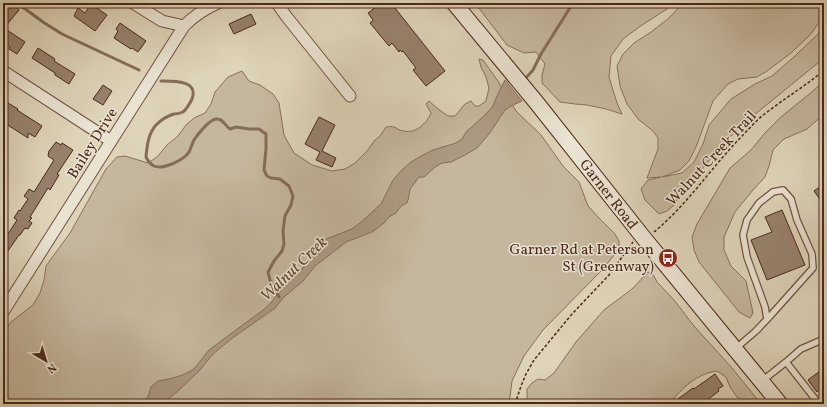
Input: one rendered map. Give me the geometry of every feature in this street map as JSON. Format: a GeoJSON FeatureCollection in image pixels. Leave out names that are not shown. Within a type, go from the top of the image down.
{"type":"FeatureCollection","features":[{"type":"Feature","properties":{"kind":"main road","name":"Garner Road"},"geometry":{"type":"LineString","coordinates":[[454,3],[780,404]]}},
{"type":"Feature","properties":{"kind":"street"},"geometry":{"type":"LineString","coordinates":[[133,3],[162,20],[184,26]]}},
{"type":"Feature","properties":{"kind":"street","name":"Bailey Drive"},"geometry":{"type":"LineString","coordinates":[[3,312],[184,26],[195,16],[218,3]]}},
{"type":"Feature","properties":{"kind":"street"},"geometry":{"type":"LineString","coordinates":[[277,3],[350,96]]}},
{"type":"Feature","properties":{"kind":"street"},"geometry":{"type":"LineString","coordinates":[[3,71],[111,141]]}},
{"type":"Feature","properties":{"kind":"lane"},"geometry":{"type":"LineString","coordinates":[[735,349],[767,320],[813,268],[812,254],[797,220],[791,199],[783,190],[773,192],[759,203],[747,220],[743,235],[747,257],[767,320]]}},
{"type":"Feature","properties":{"kind":"lane"},"geometry":{"type":"LineString","coordinates":[[762,382],[801,349],[824,339]]}},
{"type":"Feature","properties":{"kind":"lane"},"geometry":{"type":"LineString","coordinates":[[786,362],[819,404]]}},
{"type":"Feature","properties":{"kind":"path","name":"Walnut Creek Trail"},"geometry":{"type":"LineString","coordinates":[[653,233],[682,206],[741,137],[768,111],[801,89],[824,70]]}},
{"type":"Feature","properties":{"kind":"path"},"geometry":{"type":"LineString","coordinates":[[515,404],[526,374],[534,360],[572,314],[609,275],[634,241]]}},
{"type":"Feature","properties":{"kind":"shaded area"},"geometry":{"type":"Polygon","coordinates":[[[475,3],[674,3],[623,39],[611,56],[609,77],[622,114],[587,105],[560,102],[542,83],[542,75],[545,64],[536,52],[524,53],[507,45],[475,3]]]}},
{"type":"Feature","properties":{"kind":"shaded area"},"geometry":{"type":"Polygon","coordinates":[[[683,3],[824,3],[824,8],[820,21],[810,35],[791,53],[757,77],[738,79],[728,84],[713,101],[696,147],[689,161],[680,170],[662,177],[682,173],[694,162],[703,144],[709,125],[731,99],[755,84],[772,76],[821,31],[824,20],[824,58],[742,125],[723,144],[683,191],[673,206],[667,211],[659,214],[645,200],[641,189],[648,180],[661,177],[647,178],[658,149],[658,138],[653,131],[638,119],[627,104],[620,86],[617,66],[623,54],[634,43],[669,18],[683,3]]]}},
{"type":"Feature","properties":{"kind":"shaded area"},"geometry":{"type":"Polygon","coordinates":[[[479,59],[483,60],[498,81],[516,111],[541,135],[563,166],[579,182],[588,206],[615,234],[619,241],[619,247],[615,254],[602,270],[543,330],[524,356],[512,381],[509,404],[3,404],[3,332],[11,322],[33,305],[40,293],[46,266],[70,233],[106,169],[117,157],[125,156],[148,163],[157,157],[167,145],[178,136],[186,125],[194,118],[205,113],[211,104],[215,92],[228,77],[242,71],[249,81],[260,85],[273,94],[279,103],[284,135],[294,153],[312,165],[332,171],[345,169],[355,163],[367,151],[386,127],[395,127],[401,130],[413,131],[424,124],[431,113],[426,104],[429,101],[448,116],[455,116],[465,104],[471,101],[475,106],[479,106],[486,101],[489,88],[479,59]]]}},
{"type":"Feature","properties":{"kind":"shaded area"},"geometry":{"type":"Polygon","coordinates":[[[505,80],[522,101],[505,110],[489,134],[477,148],[451,162],[442,163],[424,177],[419,177],[410,189],[407,203],[401,206],[396,213],[389,217],[372,232],[346,242],[315,266],[303,281],[284,297],[275,308],[231,339],[212,355],[199,371],[167,400],[160,404],[140,404],[148,397],[151,387],[158,381],[183,375],[194,369],[209,350],[271,303],[283,284],[304,267],[318,247],[326,239],[352,229],[381,204],[393,180],[411,162],[433,150],[456,143],[462,139],[466,132],[493,106],[505,80]]]}},
{"type":"Feature","properties":{"kind":"shaded area"},"geometry":{"type":"Polygon","coordinates":[[[824,81],[824,114],[807,129],[784,139],[773,150],[765,177],[735,212],[724,237],[724,250],[731,266],[746,281],[753,313],[750,318],[739,312],[699,262],[694,250],[692,237],[697,224],[730,168],[751,150],[781,117],[824,81]]]}},
{"type":"Feature","properties":{"kind":"shaded area"},"geometry":{"type":"Polygon","coordinates":[[[648,272],[654,276],[657,282],[732,368],[761,404],[748,404],[737,397],[730,387],[726,377],[717,371],[710,372],[696,378],[684,387],[670,404],[527,404],[527,389],[532,383],[538,379],[545,380],[554,373],[576,342],[604,310],[632,289],[648,272]]]}},
{"type":"Feature","properties":{"kind":"building"},"geometry":{"type":"Polygon","coordinates":[[[11,3],[13,3],[19,10],[4,28],[25,42],[17,54],[9,49],[10,47],[3,42],[3,11],[11,3]]]}},
{"type":"Feature","properties":{"kind":"building"},"geometry":{"type":"Polygon","coordinates":[[[381,3],[391,3],[445,71],[426,86],[413,70],[416,68],[403,51],[402,52],[400,50],[399,52],[392,43],[389,46],[370,23],[373,20],[368,13],[381,3]]]}},
{"type":"Feature","properties":{"kind":"building"},"geometry":{"type":"Polygon","coordinates":[[[91,4],[107,15],[95,31],[74,16],[78,8],[85,13],[91,4]]]}},
{"type":"Feature","properties":{"kind":"building"},"geometry":{"type":"Polygon","coordinates":[[[251,14],[256,24],[234,34],[229,24],[251,14]]]}},
{"type":"Feature","properties":{"kind":"building"},"geometry":{"type":"Polygon","coordinates":[[[120,23],[146,41],[138,52],[114,38],[118,31],[116,29],[120,23]]]}},
{"type":"Feature","properties":{"kind":"building"},"geometry":{"type":"Polygon","coordinates":[[[38,48],[55,59],[54,61],[75,74],[69,84],[32,58],[38,48]]]}},
{"type":"Feature","properties":{"kind":"building"},"geometry":{"type":"Polygon","coordinates":[[[103,85],[112,91],[103,105],[93,99],[103,85]]]}},
{"type":"Feature","properties":{"kind":"building"},"geometry":{"type":"Polygon","coordinates":[[[3,100],[42,126],[35,137],[28,133],[28,138],[3,122],[3,100]]]}},
{"type":"Feature","properties":{"kind":"building"},"geometry":{"type":"Polygon","coordinates":[[[319,117],[335,125],[322,151],[336,158],[332,167],[316,160],[320,152],[305,144],[319,117]]]}},
{"type":"Feature","properties":{"kind":"building"},"geometry":{"type":"Polygon","coordinates":[[[56,142],[61,145],[62,143],[73,150],[57,174],[59,175],[50,190],[48,188],[30,217],[32,218],[29,221],[32,223],[28,229],[25,228],[19,235],[3,258],[3,242],[17,220],[14,218],[28,199],[24,196],[29,189],[34,192],[54,160],[48,156],[49,151],[56,142]]]}},
{"type":"Feature","properties":{"kind":"building"},"geometry":{"type":"Polygon","coordinates":[[[821,186],[824,191],[824,196],[819,198],[814,191],[821,186]]]}},
{"type":"Feature","properties":{"kind":"building"},"geometry":{"type":"Polygon","coordinates":[[[782,210],[805,265],[767,280],[751,240],[772,232],[765,217],[782,210]]]}},
{"type":"Feature","properties":{"kind":"building"},"geometry":{"type":"Polygon","coordinates":[[[824,368],[824,394],[819,390],[817,392],[808,380],[824,368]]]}},
{"type":"Feature","properties":{"kind":"building"},"geometry":{"type":"Polygon","coordinates":[[[715,374],[723,386],[702,404],[671,404],[693,388],[694,389],[715,374]]]}},
{"type":"Feature","properties":{"kind":"waterway"},"geometry":{"type":"LineString","coordinates":[[17,3],[62,34],[139,70]]}},
{"type":"Feature","properties":{"kind":"waterway","name":"Walnut Creek"},"geometry":{"type":"LineString","coordinates":[[524,80],[533,70],[541,54],[573,3]]}},
{"type":"Feature","properties":{"kind":"waterway"},"geometry":{"type":"LineString","coordinates":[[161,81],[184,83],[192,88],[193,93],[192,99],[183,112],[164,118],[151,132],[147,144],[146,157],[154,166],[163,167],[173,164],[183,158],[189,152],[194,140],[201,131],[210,122],[216,119],[222,121],[230,129],[236,127],[259,129],[266,134],[264,170],[267,176],[280,179],[289,186],[293,196],[291,205],[285,216],[283,231],[284,244],[282,251],[268,272],[270,280],[279,297]]}},
{"type":"Feature","properties":{"kind":"place","name":"Garner Rd at Peterson St (Greenway)"},"geometry":{"type":"Point","coordinates":[668,258]}}]}
